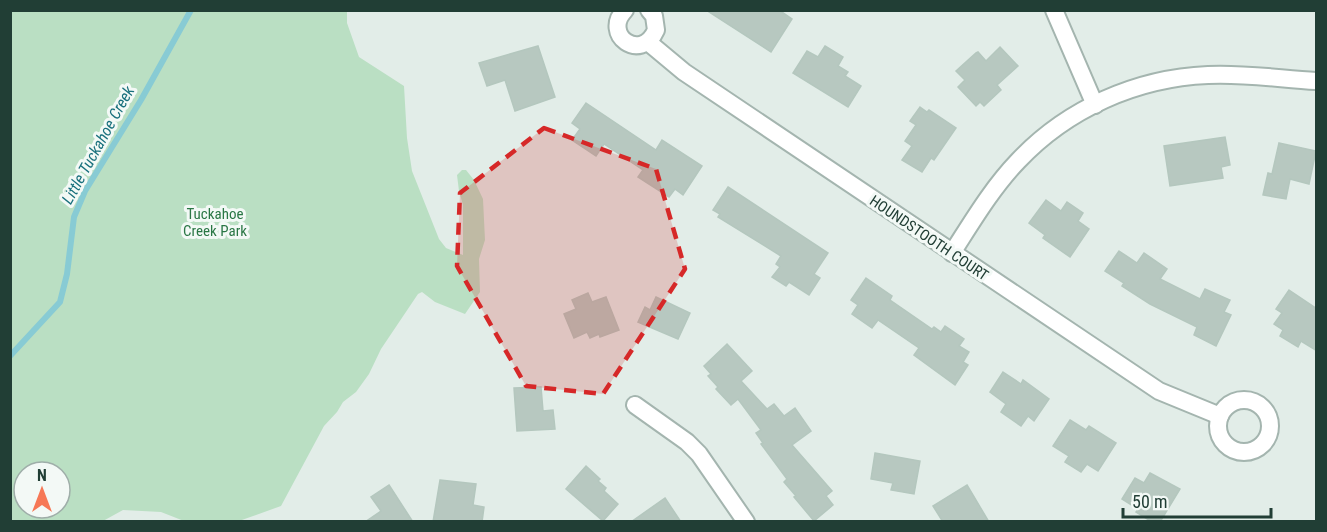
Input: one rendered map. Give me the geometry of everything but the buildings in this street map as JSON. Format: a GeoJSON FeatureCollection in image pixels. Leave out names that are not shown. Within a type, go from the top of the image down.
{"type":"FeatureCollection","features":[{"type":"Feature","properties":{"kind":"street"},"geometry":{"type":"LineString","coordinates":[[626,10],[618,22],[618,29],[620,37],[633,45],[648,42],[656,30],[654,15],[649,10]]}},
{"type":"Feature","properties":{"kind":"street"},"geometry":{"type":"LineString","coordinates":[[1054,10],[1095,105]]}},
{"type":"Feature","properties":{"kind":"street","name":"HOUNDSTOOTH COURT"},"geometry":{"type":"LineString","coordinates":[[648,42],[684,72],[1159,391],[1220,416]]}},
{"type":"Feature","properties":{"kind":"street"},"geometry":{"type":"LineString","coordinates":[[952,254],[982,207],[1017,162],[1069,118],[1123,91],[1168,79],[1226,75],[1317,81]]}},
{"type":"Feature","properties":{"kind":"street"},"geometry":{"type":"LineString","coordinates":[[635,405],[693,448],[746,522]]}},
{"type":"Feature","properties":{"kind":"highlighted area"},"geometry":{"type":"Polygon","coordinates":[[[544,128],[656,169],[685,269],[603,394],[526,386],[457,266],[460,193],[544,128]]]}},
{"type":"Feature","properties":{"kind":"green space","name":"Tuckahoe Creek Park"},"geometry":{"type":"Polygon","coordinates":[[[10,11],[347,11],[347,23],[359,57],[404,86],[407,138],[412,171],[439,239],[446,248],[463,255],[463,205],[457,175],[462,170],[466,170],[474,180],[483,199],[485,240],[479,259],[480,292],[465,314],[435,302],[422,292],[418,294],[381,349],[369,374],[356,392],[343,402],[324,426],[281,506],[239,521],[184,521],[161,512],[123,510],[103,521],[11,521],[10,11]]]}},
{"type":"Feature","properties":{"kind":"waterway","name":"Little Tuckahoe Creek"},"geometry":{"type":"LineString","coordinates":[[10,356],[60,302],[67,274],[74,217],[85,191],[141,100],[191,10]]}}]}
